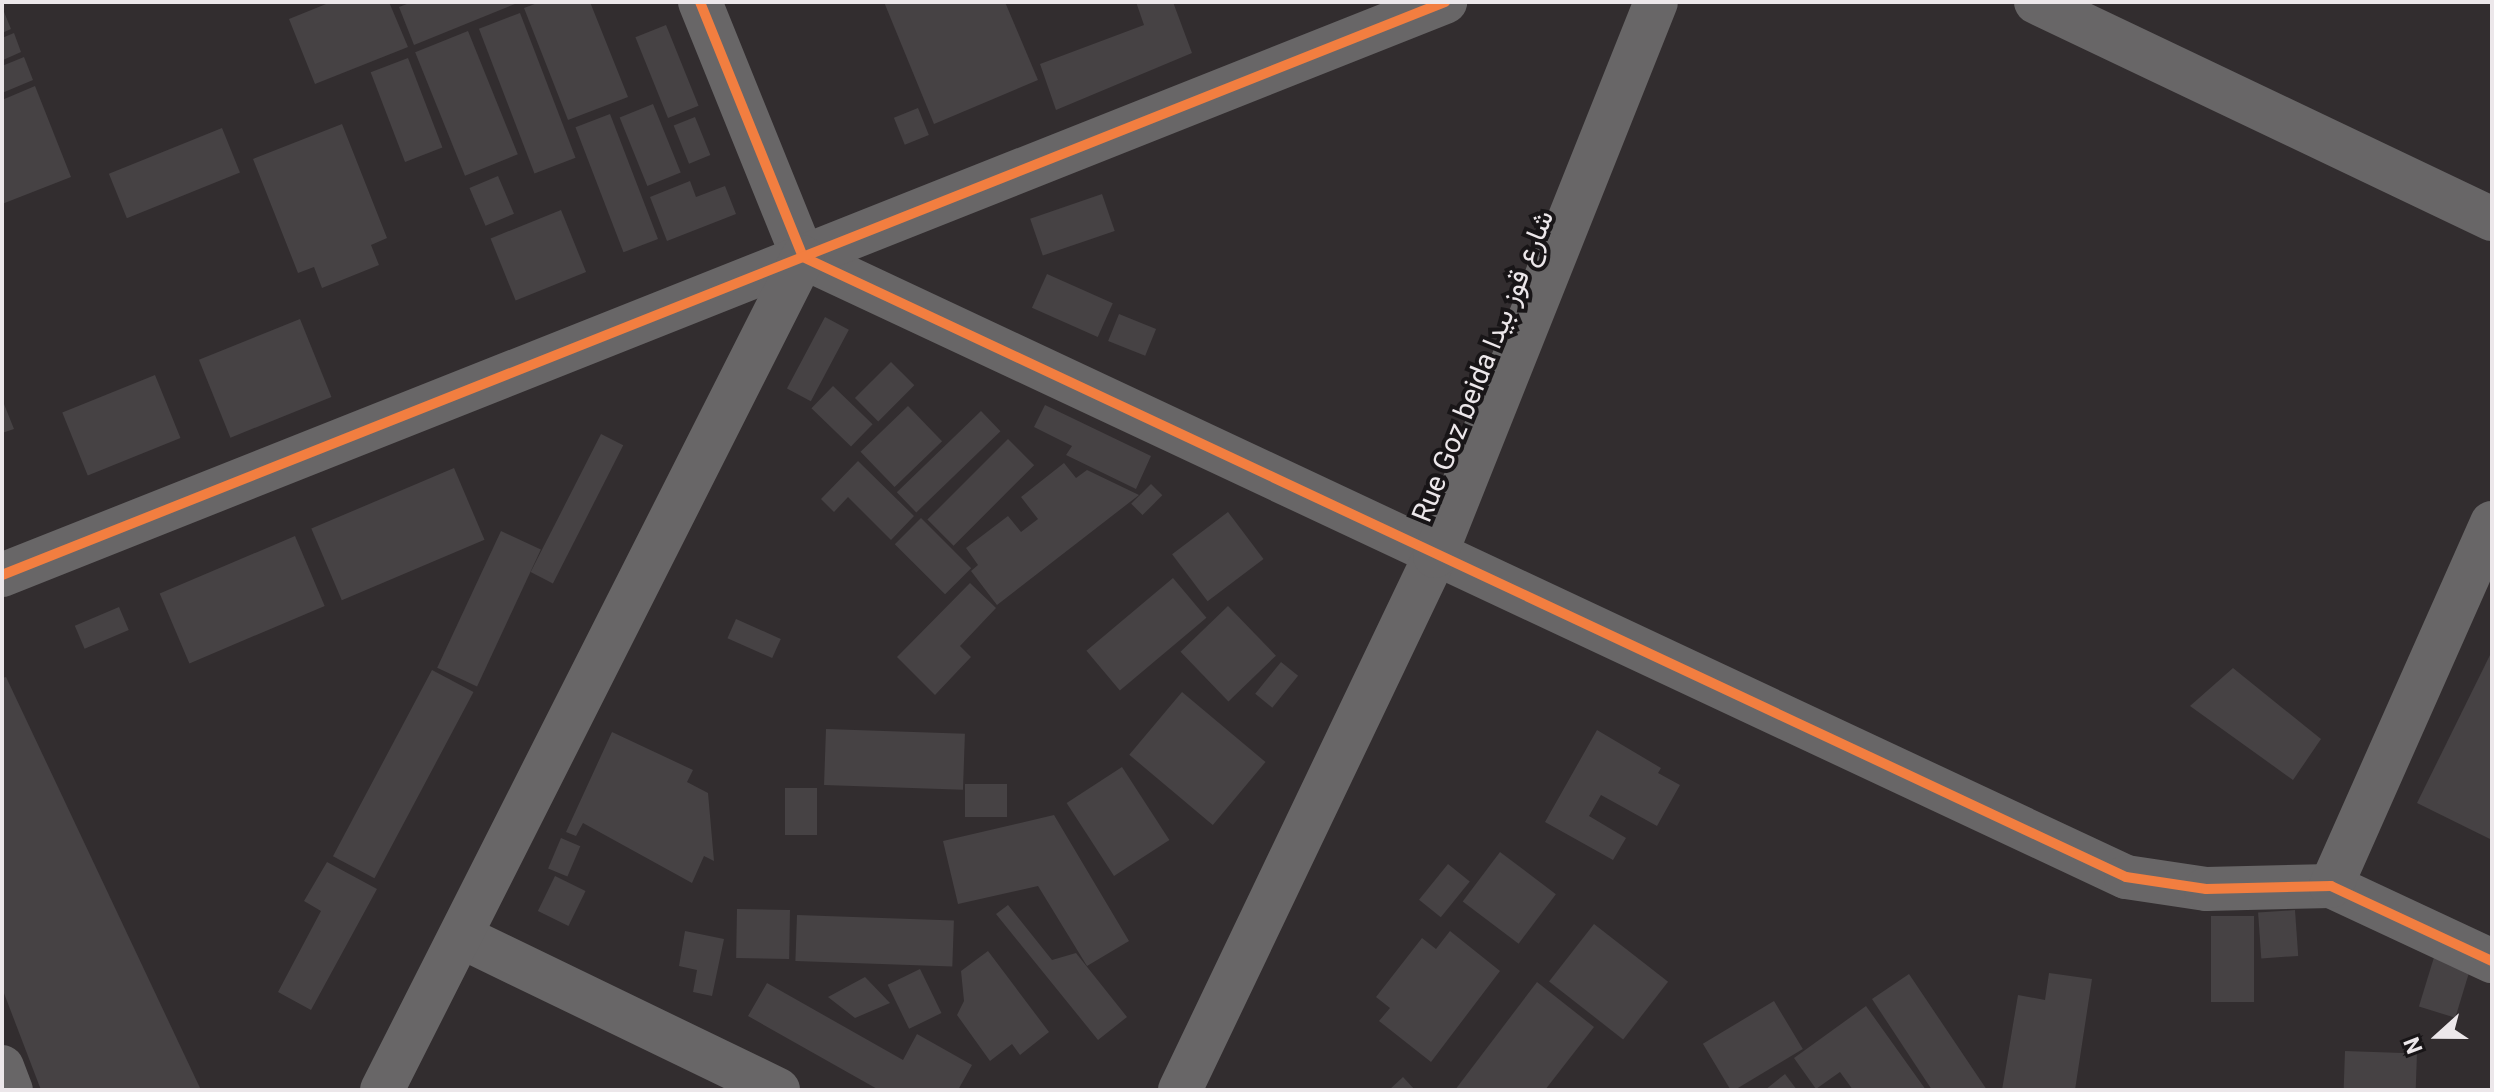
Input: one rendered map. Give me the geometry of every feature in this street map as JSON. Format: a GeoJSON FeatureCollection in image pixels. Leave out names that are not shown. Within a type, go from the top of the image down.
{"type":"FeatureCollection","features":[{"type":"Feature","properties":{"kind":"street"},"geometry":{"type":"LineString","coordinates":[[700,2],[803,257],[1435,556],[2126,877],[2206,889],[2331,886],[2492,961]]}},
{"type":"Feature","properties":{"kind":"street"},"geometry":{"type":"LineString","coordinates":[[2,575],[1445,2]]}},
{"type":"Feature","properties":{"kind":"street","name":"Rue Goz beida شارع قوز بيدا"},"geometry":{"type":"LineString","coordinates":[[1180,1090],[1435,556],[1656,2]]}},
{"type":"Feature","properties":{"kind":"street"},"geometry":{"type":"LineString","coordinates":[[2036,2],[2492,219]]}},
{"type":"Feature","properties":{"kind":"street"},"geometry":{"type":"LineString","coordinates":[[382,1090],[803,257]]}},
{"type":"Feature","properties":{"kind":"street"},"geometry":{"type":"LineString","coordinates":[[2331,886],[2492,523]]}},
{"type":"Feature","properties":{"kind":"street"},"geometry":{"type":"LineString","coordinates":[[462,937],[778,1090]]}},
{"type":"Feature","properties":{"kind":"street"},"geometry":{"type":"LineString","coordinates":[[2,1067],[11,1090]]}},
{"type":"Feature","properties":{"kind":"building"},"geometry":{"type":"Polygon","coordinates":[[[331,2],[389,2],[408,47],[315,84],[289,19],[331,2]]]}},
{"type":"Feature","properties":{"kind":"building"},"geometry":{"type":"Polygon","coordinates":[[[412,2],[520,2],[414,45],[399,7],[412,2]]]}},
{"type":"Feature","properties":{"kind":"building"},"geometry":{"type":"Polygon","coordinates":[[[540,2],[590,2],[628,97],[568,120],[524,8],[540,2]]]}},
{"type":"Feature","properties":{"kind":"building"},"geometry":{"type":"Polygon","coordinates":[[[884,2],[1005,2],[1038,80],[934,124],[884,2]]]}},
{"type":"Feature","properties":{"kind":"building"},"geometry":{"type":"Polygon","coordinates":[[[1136,2],[1173,2],[1192,53],[1056,110],[1040,64],[1144,25],[1136,2]]]}},
{"type":"Feature","properties":{"kind":"building"},"geometry":{"type":"Polygon","coordinates":[[[2,7],[11,29],[2,33],[2,7]]]}},
{"type":"Feature","properties":{"kind":"building"},"geometry":{"type":"Polygon","coordinates":[[[520,13],[576,158],[534,173],[479,29],[520,13]]]}},
{"type":"Feature","properties":{"kind":"building"},"geometry":{"type":"Polygon","coordinates":[[[666,25],[699,106],[668,118],[635,37],[666,25]]]}},
{"type":"Feature","properties":{"kind":"building"},"geometry":{"type":"Polygon","coordinates":[[[468,31],[518,154],[465,176],[415,52],[468,31]]]}},
{"type":"Feature","properties":{"kind":"building"},"geometry":{"type":"Polygon","coordinates":[[[14,33],[21,52],[3,60],[2,38],[14,33]]]}},
{"type":"Feature","properties":{"kind":"building"},"geometry":{"type":"Polygon","coordinates":[[[24,57],[33,80],[2,93],[2,66],[24,57]]]}},
{"type":"Feature","properties":{"kind":"building"},"geometry":{"type":"Polygon","coordinates":[[[408,58],[442,148],[405,162],[371,72],[408,58]]]}},
{"type":"Feature","properties":{"kind":"building"},"geometry":{"type":"Polygon","coordinates":[[[35,86],[71,177],[2,204],[2,100],[35,86]]]}},
{"type":"Feature","properties":{"kind":"building"},"geometry":{"type":"Polygon","coordinates":[[[653,104],[681,173],[647,186],[620,117],[653,104]]]}},
{"type":"Feature","properties":{"kind":"building"},"geometry":{"type":"Polygon","coordinates":[[[918,108],[929,135],[905,145],[894,118],[918,108]]]}},
{"type":"Feature","properties":{"kind":"building"},"geometry":{"type":"Polygon","coordinates":[[[610,114],[658,239],[623,252],[575,127],[610,114]]]}},
{"type":"Feature","properties":{"kind":"building"},"geometry":{"type":"Polygon","coordinates":[[[695,117],[710,155],[689,164],[674,126],[695,117]]]}},
{"type":"Feature","properties":{"kind":"building"},"geometry":{"type":"Polygon","coordinates":[[[342,124],[387,238],[371,245],[379,265],[322,288],[314,267],[298,273],[253,159],[342,124]]]}},
{"type":"Feature","properties":{"kind":"building"},"geometry":{"type":"Polygon","coordinates":[[[222,128],[240,173],[127,218],[109,174],[222,128]]]}},
{"type":"Feature","properties":{"kind":"building"},"geometry":{"type":"Polygon","coordinates":[[[498,176],[514,214],[485,226],[469,188],[498,176]]]}},
{"type":"Feature","properties":{"kind":"building"},"geometry":{"type":"Polygon","coordinates":[[[690,181],[696,197],[725,186],[736,214],[667,241],[650,197],[690,181]]]}},
{"type":"Feature","properties":{"kind":"building"},"geometry":{"type":"Polygon","coordinates":[[[1102,194],[1115,231],[1043,256],[1030,219],[1102,194]]]}},
{"type":"Feature","properties":{"kind":"building"},"geometry":{"type":"Polygon","coordinates":[[[561,210],[586,272],[516,301],[491,238],[561,210]]]}},
{"type":"Feature","properties":{"kind":"building"},"geometry":{"type":"Polygon","coordinates":[[[1047,274],[1113,303],[1098,337],[1032,308],[1047,274]]]}},
{"type":"Feature","properties":{"kind":"building"},"geometry":{"type":"Polygon","coordinates":[[[1119,314],[1156,329],[1145,356],[1108,341],[1119,314]]]}},
{"type":"Feature","properties":{"kind":"building"},"geometry":{"type":"Polygon","coordinates":[[[825,317],[849,330],[811,401],[787,389],[825,317]]]}},
{"type":"Feature","properties":{"kind":"building"},"geometry":{"type":"Polygon","coordinates":[[[300,319],[331,397],[230,438],[199,360],[300,319]]]}},
{"type":"Feature","properties":{"kind":"building"},"geometry":{"type":"Polygon","coordinates":[[[891,362],[914,385],[878,421],[855,398],[891,362]]]}},
{"type":"Feature","properties":{"kind":"building"},"geometry":{"type":"Polygon","coordinates":[[[155,375],[180,438],[88,476],[62,412],[155,375]]]}},
{"type":"Feature","properties":{"kind":"building"},"geometry":{"type":"Polygon","coordinates":[[[833,386],[873,424],[851,447],[811,408],[833,386]]]}},
{"type":"Feature","properties":{"kind":"building"},"geometry":{"type":"Polygon","coordinates":[[[2,399],[14,429],[2,433],[2,399]]]}},
{"type":"Feature","properties":{"kind":"building"},"geometry":{"type":"Polygon","coordinates":[[[1045,405],[1151,456],[1136,489],[1066,455],[1072,446],[1034,427],[1045,405]]]}},
{"type":"Feature","properties":{"kind":"building"},"geometry":{"type":"Polygon","coordinates":[[[908,406],[942,441],[895,487],[861,452],[908,406]]]}},
{"type":"Feature","properties":{"kind":"building"},"geometry":{"type":"Polygon","coordinates":[[[981,411],[1000,431],[916,512],[897,492],[981,411]]]}},
{"type":"Feature","properties":{"kind":"building"},"geometry":{"type":"Polygon","coordinates":[[[601,434],[623,445],[553,583],[531,572],[601,434]]]}},
{"type":"Feature","properties":{"kind":"building"},"geometry":{"type":"Polygon","coordinates":[[[1008,439],[1034,465],[954,546],[927,520],[1008,439]]]}},
{"type":"Feature","properties":{"kind":"building"},"geometry":{"type":"Polygon","coordinates":[[[858,461],[914,516],[891,540],[848,497],[834,512],[821,499],[858,461]]]}},
{"type":"Feature","properties":{"kind":"building"},"geometry":{"type":"Polygon","coordinates":[[[1064,463],[1076,478],[1087,470],[1139,495],[997,605],[971,571],[978,565],[966,548],[1008,516],[1021,532],[1038,519],[1021,497],[1064,463]]]}},
{"type":"Feature","properties":{"kind":"building"},"geometry":{"type":"Polygon","coordinates":[[[454,468],[484,540],[342,600],[311,529],[454,468]]]}},
{"type":"Feature","properties":{"kind":"building"},"geometry":{"type":"Polygon","coordinates":[[[1151,484],[1162,495],[1143,515],[1131,504],[1151,484]]]}},
{"type":"Feature","properties":{"kind":"building"},"geometry":{"type":"Polygon","coordinates":[[[1228,512],[1264,559],[1208,601],[1172,554],[1228,512]]]}},
{"type":"Feature","properties":{"kind":"building"},"geometry":{"type":"Polygon","coordinates":[[[921,518],[971,568],[945,594],[895,544],[921,518]]]}},
{"type":"Feature","properties":{"kind":"building"},"geometry":{"type":"Polygon","coordinates":[[[501,531],[541,550],[477,686],[437,668],[501,531]]]}},
{"type":"Feature","properties":{"kind":"building"},"geometry":{"type":"Polygon","coordinates":[[[295,536],[325,606],[189,663],[160,593],[295,536]]]}},
{"type":"Feature","properties":{"kind":"building"},"geometry":{"type":"Polygon","coordinates":[[[1173,578],[1206,618],[1120,690],[1086,651],[1173,578]]]}},
{"type":"Feature","properties":{"kind":"building"},"geometry":{"type":"Polygon","coordinates":[[[970,583],[996,608],[960,646],[971,657],[935,695],[897,657],[970,583]]]}},
{"type":"Feature","properties":{"kind":"building"},"geometry":{"type":"Polygon","coordinates":[[[1228,606],[1276,656],[1228,701],[1181,652],[1228,606]]]}},
{"type":"Feature","properties":{"kind":"building"},"geometry":{"type":"Polygon","coordinates":[[[119,607],[129,630],[85,649],[75,626],[119,607]]]}},
{"type":"Feature","properties":{"kind":"building"},"geometry":{"type":"Polygon","coordinates":[[[736,619],[781,639],[772,658],[727,638],[736,619]]]}},
{"type":"Feature","properties":{"kind":"building"},"geometry":{"type":"Polygon","coordinates":[[[2492,651],[2492,840],[2417,803],[2492,651]]]}},
{"type":"Feature","properties":{"kind":"building"},"geometry":{"type":"Polygon","coordinates":[[[1281,662],[1298,676],[1272,708],[1255,694],[1281,662]]]}},
{"type":"Feature","properties":{"kind":"building"},"geometry":{"type":"Polygon","coordinates":[[[2233,668],[2321,739],[2293,780],[2190,706],[2233,668]]]}},
{"type":"Feature","properties":{"kind":"building"},"geometry":{"type":"Polygon","coordinates":[[[432,670],[473,692],[374,878],[333,856],[432,670]]]}},
{"type":"Feature","properties":{"kind":"building"},"geometry":{"type":"Polygon","coordinates":[[[6,677],[201,1090],[41,1090],[2,988],[2,678],[6,677]]]}},
{"type":"Feature","properties":{"kind":"building"},"geometry":{"type":"Polygon","coordinates":[[[1182,692],[1265,762],[1213,825],[1129,755],[1182,692]]]}},
{"type":"Feature","properties":{"kind":"building"},"geometry":{"type":"Polygon","coordinates":[[[826,729],[965,734],[963,790],[824,785],[826,729]]]}},
{"type":"Feature","properties":{"kind":"building"},"geometry":{"type":"Polygon","coordinates":[[[1597,730],[1661,768],[1658,773],[1680,785],[1657,826],[1601,795],[1589,816],[1626,838],[1613,860],[1545,822],[1597,730]]]}},
{"type":"Feature","properties":{"kind":"building"},"geometry":{"type":"Polygon","coordinates":[[[612,732],[693,770],[687,782],[708,793],[714,861],[704,856],[692,883],[583,823],[576,836],[566,832],[612,732]]]}},
{"type":"Feature","properties":{"kind":"building"},"geometry":{"type":"Polygon","coordinates":[[[1122,767],[1169,840],[1114,876],[1067,803],[1122,767]]]}},
{"type":"Feature","properties":{"kind":"building"},"geometry":{"type":"Polygon","coordinates":[[[965,784],[1007,784],[1007,817],[965,817],[965,784]]]}},
{"type":"Feature","properties":{"kind":"building"},"geometry":{"type":"Polygon","coordinates":[[[785,788],[817,788],[817,835],[785,835],[785,788]]]}},
{"type":"Feature","properties":{"kind":"building"},"geometry":{"type":"Polygon","coordinates":[[[1054,815],[1129,941],[1087,966],[1038,886],[958,904],[943,841],[1054,815]]]}},
{"type":"Feature","properties":{"kind":"building"},"geometry":{"type":"Polygon","coordinates":[[[561,838],[580,846],[567,877],[548,868],[561,838]]]}},
{"type":"Feature","properties":{"kind":"building"},"geometry":{"type":"Polygon","coordinates":[[[1500,852],[1556,894],[1519,944],[1463,902],[1500,852]]]}},
{"type":"Feature","properties":{"kind":"building"},"geometry":{"type":"Polygon","coordinates":[[[327,862],[377,889],[311,1010],[278,992],[321,911],[304,901],[327,862]]]}},
{"type":"Feature","properties":{"kind":"building"},"geometry":{"type":"Polygon","coordinates":[[[1448,864],[1470,882],[1441,917],[1419,900],[1448,864]]]}},
{"type":"Feature","properties":{"kind":"building"},"geometry":{"type":"Polygon","coordinates":[[[555,876],[586,891],[568,926],[538,911],[555,876]]]}},
{"type":"Feature","properties":{"kind":"building"},"geometry":{"type":"Polygon","coordinates":[[[1008,905],[1052,960],[1076,953],[1127,1017],[1098,1040],[996,914],[1008,905]]]}},
{"type":"Feature","properties":{"kind":"building"},"geometry":{"type":"Polygon","coordinates":[[[737,909],[790,910],[789,959],[736,958],[737,909]]]}},
{"type":"Feature","properties":{"kind":"building"},"geometry":{"type":"Polygon","coordinates":[[[2295,910],[2298,956],[2261,958],[2258,913],[2295,910]]]}},
{"type":"Feature","properties":{"kind":"building"},"geometry":{"type":"Polygon","coordinates":[[[797,915],[954,920],[952,966],[795,961],[797,915]]]}},
{"type":"Feature","properties":{"kind":"building"},"geometry":{"type":"Polygon","coordinates":[[[2211,916],[2254,916],[2254,1002],[2211,1002],[2211,916]]]}},
{"type":"Feature","properties":{"kind":"building"},"geometry":{"type":"Polygon","coordinates":[[[1594,924],[1668,982],[1623,1039],[1549,982],[1594,924]]]}},
{"type":"Feature","properties":{"kind":"building"},"geometry":{"type":"Polygon","coordinates":[[[685,931],[724,939],[712,996],[693,992],[697,970],[679,966],[685,931]]]}},
{"type":"Feature","properties":{"kind":"building"},"geometry":{"type":"Polygon","coordinates":[[[1450,931],[1500,971],[1431,1062],[1379,1021],[1390,1008],[1376,997],[1422,938],[1436,949],[1450,931]]]}},
{"type":"Feature","properties":{"kind":"building"},"geometry":{"type":"Polygon","coordinates":[[[988,951],[1049,1032],[1020,1055],[1012,1044],[990,1061],[957,1015],[964,1001],[961,971],[988,951]]]}},
{"type":"Feature","properties":{"kind":"building"},"geometry":{"type":"Polygon","coordinates":[[[2435,954],[2471,965],[2455,1018],[2419,1007],[2435,954]]]}},
{"type":"Feature","properties":{"kind":"building"},"geometry":{"type":"Polygon","coordinates":[[[920,969],[941,1013],[909,1029],[888,985],[920,969]]]}},
{"type":"Feature","properties":{"kind":"building"},"geometry":{"type":"Polygon","coordinates":[[[2049,973],[2092,979],[2075,1090],[2002,1090],[2018,995],[2045,1000],[2049,973]]]}},
{"type":"Feature","properties":{"kind":"building"},"geometry":{"type":"Polygon","coordinates":[[[1909,974],[1987,1090],[1932,1090],[1872,999],[1909,974]]]}},
{"type":"Feature","properties":{"kind":"building"},"geometry":{"type":"Polygon","coordinates":[[[865,977],[890,1003],[855,1018],[828,997],[865,977]]]}},
{"type":"Feature","properties":{"kind":"building"},"geometry":{"type":"Polygon","coordinates":[[[1537,982],[1594,1027],[1545,1090],[1455,1090],[1537,982]]]}},
{"type":"Feature","properties":{"kind":"building"},"geometry":{"type":"Polygon","coordinates":[[[767,983],[903,1060],[917,1034],[972,1065],[958,1090],[879,1090],[748,1016],[767,983]]]}},
{"type":"Feature","properties":{"kind":"building"},"geometry":{"type":"Polygon","coordinates":[[[1774,1001],[1803,1049],[1731,1090],[1703,1044],[1774,1001]]]}},
{"type":"Feature","properties":{"kind":"building"},"geometry":{"type":"Polygon","coordinates":[[[1866,1006],[1926,1090],[1853,1090],[1840,1072],[1816,1089],[1794,1058],[1866,1006]]]}},
{"type":"Feature","properties":{"kind":"building"},"geometry":{"type":"Polygon","coordinates":[[[2345,1051],[2417,1054],[2416,1090],[2344,1090],[2345,1051]]]}},
{"type":"Feature","properties":{"kind":"building"},"geometry":{"type":"Polygon","coordinates":[[[1785,1074],[1797,1090],[1765,1090],[1785,1074]]]}},
{"type":"Feature","properties":{"kind":"building"},"geometry":{"type":"Polygon","coordinates":[[[1403,1077],[1415,1090],[1389,1090],[1403,1077]]]}},
{"type":"Feature","properties":{"kind":"cycle path"},"geometry":{"type":"LineString","coordinates":[[700,2],[803,257],[2126,877],[2206,889],[2331,886],[2492,961]]}},
{"type":"Feature","properties":{"kind":"cycle path"},"geometry":{"type":"LineString","coordinates":[[2,575],[1445,2]]}}]}
